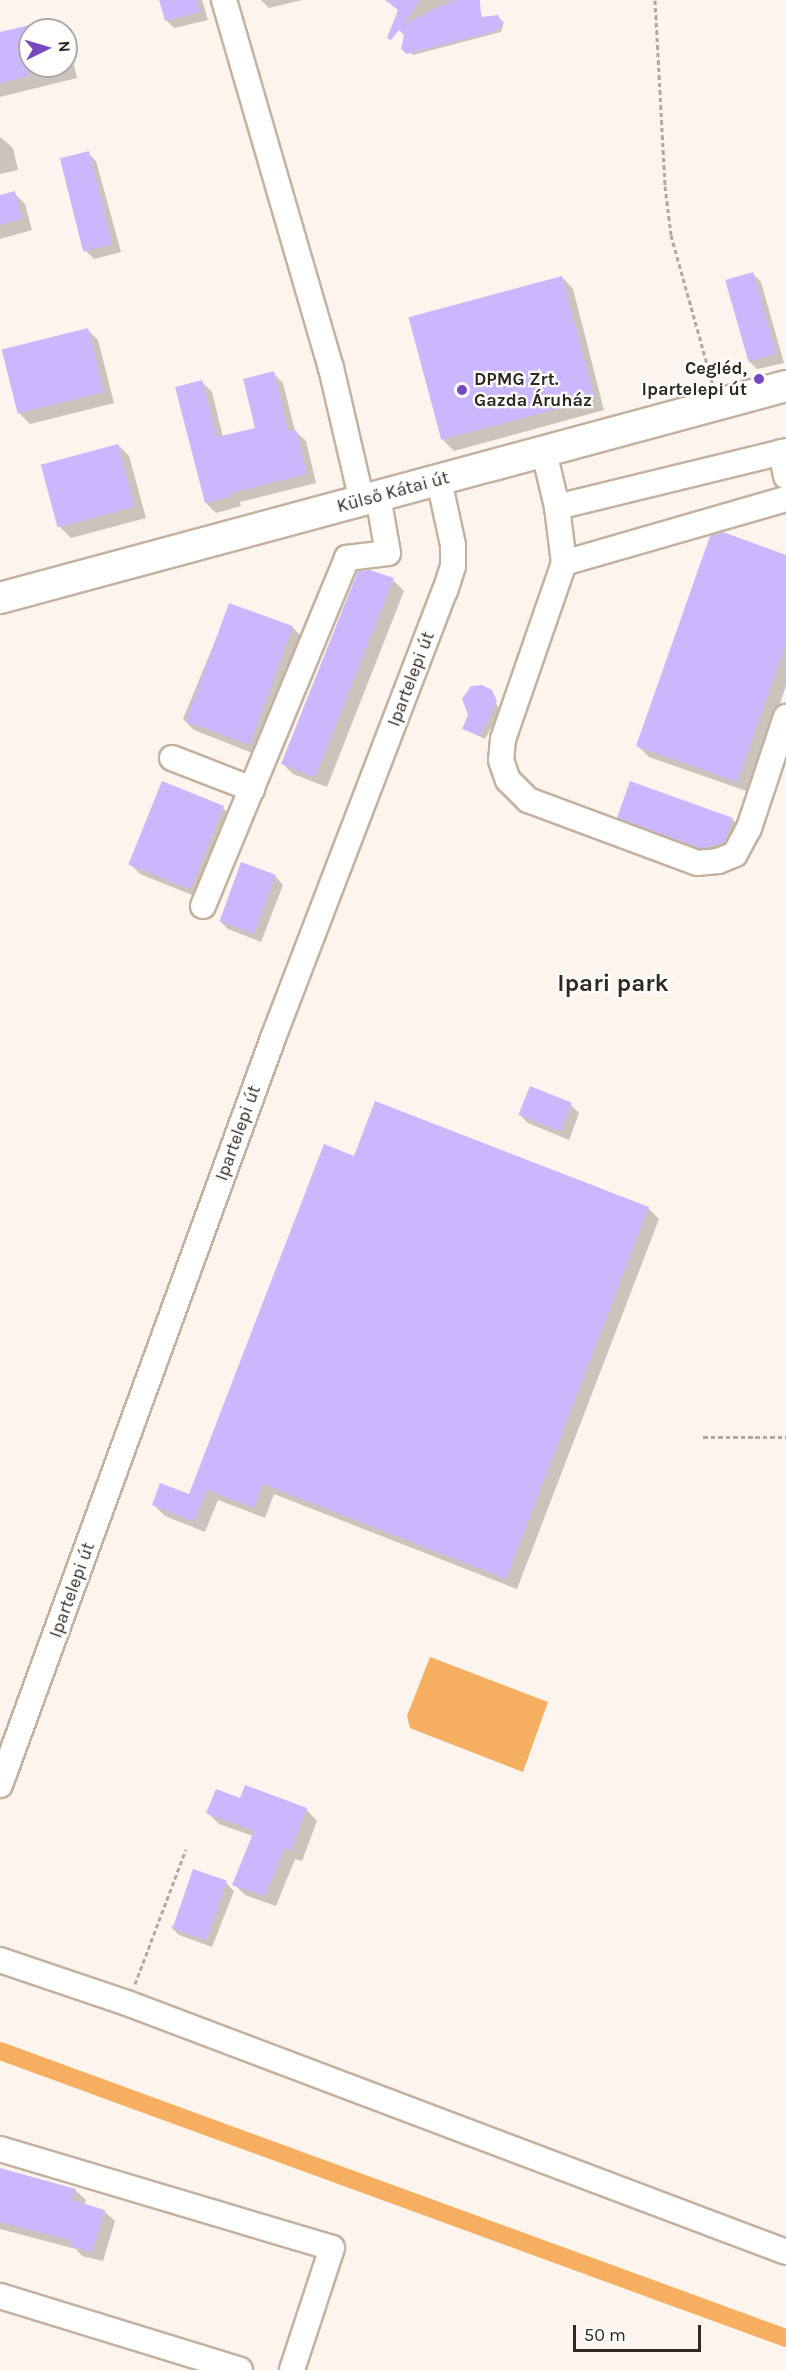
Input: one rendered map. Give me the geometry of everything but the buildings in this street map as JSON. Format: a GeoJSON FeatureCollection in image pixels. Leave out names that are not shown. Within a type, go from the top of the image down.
{"type":"FeatureCollection","features":[{"type":"Feature","properties":{"kind":"main road","name":"Külső Kátai út"},"geometry":{"type":"LineString","coordinates":[[0,598],[786,386]]}},
{"type":"Feature","properties":{"kind":"street"},"geometry":{"type":"LineString","coordinates":[[203,906],[347,558],[388,553],[331,368],[224,0]]}},
{"type":"Feature","properties":{"kind":"street"},"geometry":{"type":"LineString","coordinates":[[557,507],[783,451],[786,476]]}},
{"type":"Feature","properties":{"kind":"street"},"geometry":{"type":"LineString","coordinates":[[544,452],[557,507],[564,563],[503,739],[501,760],[507,780],[528,800],[697,862],[718,861],[735,854],[749,828],[786,717]]}},
{"type":"Feature","properties":{"kind":"street","name":"Ipartelepi út"},"geometry":{"type":"LineString","coordinates":[[0,1785],[269,1049],[445,591],[453,566],[453,545],[440,480]]}},
{"type":"Feature","properties":{"kind":"street"},"geometry":{"type":"LineString","coordinates":[[564,563],[786,499]]}},
{"type":"Feature","properties":{"kind":"street"},"geometry":{"type":"LineString","coordinates":[[172,758],[252,789]]}},
{"type":"Feature","properties":{"kind":"street"},"geometry":{"type":"LineString","coordinates":[[0,1960],[128,2003],[786,2252]]}},
{"type":"Feature","properties":{"kind":"street"},"geometry":{"type":"LineString","coordinates":[[0,2149],[332,2248],[292,2370]]}},
{"type":"Feature","properties":{"kind":"street"},"geometry":{"type":"LineString","coordinates":[[0,2296],[240,2370]]}},
{"type":"Feature","properties":{"kind":"path"},"geometry":{"type":"LineString","coordinates":[[655,0],[665,186],[671,235],[718,404]]}},
{"type":"Feature","properties":{"kind":"path"},"geometry":{"type":"LineString","coordinates":[[703,1437],[786,1437]]}},
{"type":"Feature","properties":{"kind":"path"},"geometry":{"type":"LineString","coordinates":[[128,2003],[186,1849]]}},
{"type":"Feature","properties":{"kind":"shaded area"},"geometry":{"type":"Polygon","coordinates":[[[430,1657],[548,1702],[523,1772],[410,1728],[407,1716],[430,1657]]]}},
{"type":"Feature","properties":{"kind":"waterway"},"geometry":{"type":"LineString","coordinates":[[0,2051],[786,2338]]}},
{"type":"Feature","properties":{"kind":"place","name":"Cegléd, Ipartelepi út"},"geometry":{"type":"Point","coordinates":[759,379]}},
{"type":"Feature","properties":{"kind":"place","name":"DPMG Zrt. Gazda Áruház"},"geometry":{"type":"Point","coordinates":[462,390]}},
{"type":"Feature","properties":{"kind":"district","name":"Ipari park"},"geometry":{"type":"Point","coordinates":[613,984]}}]}
